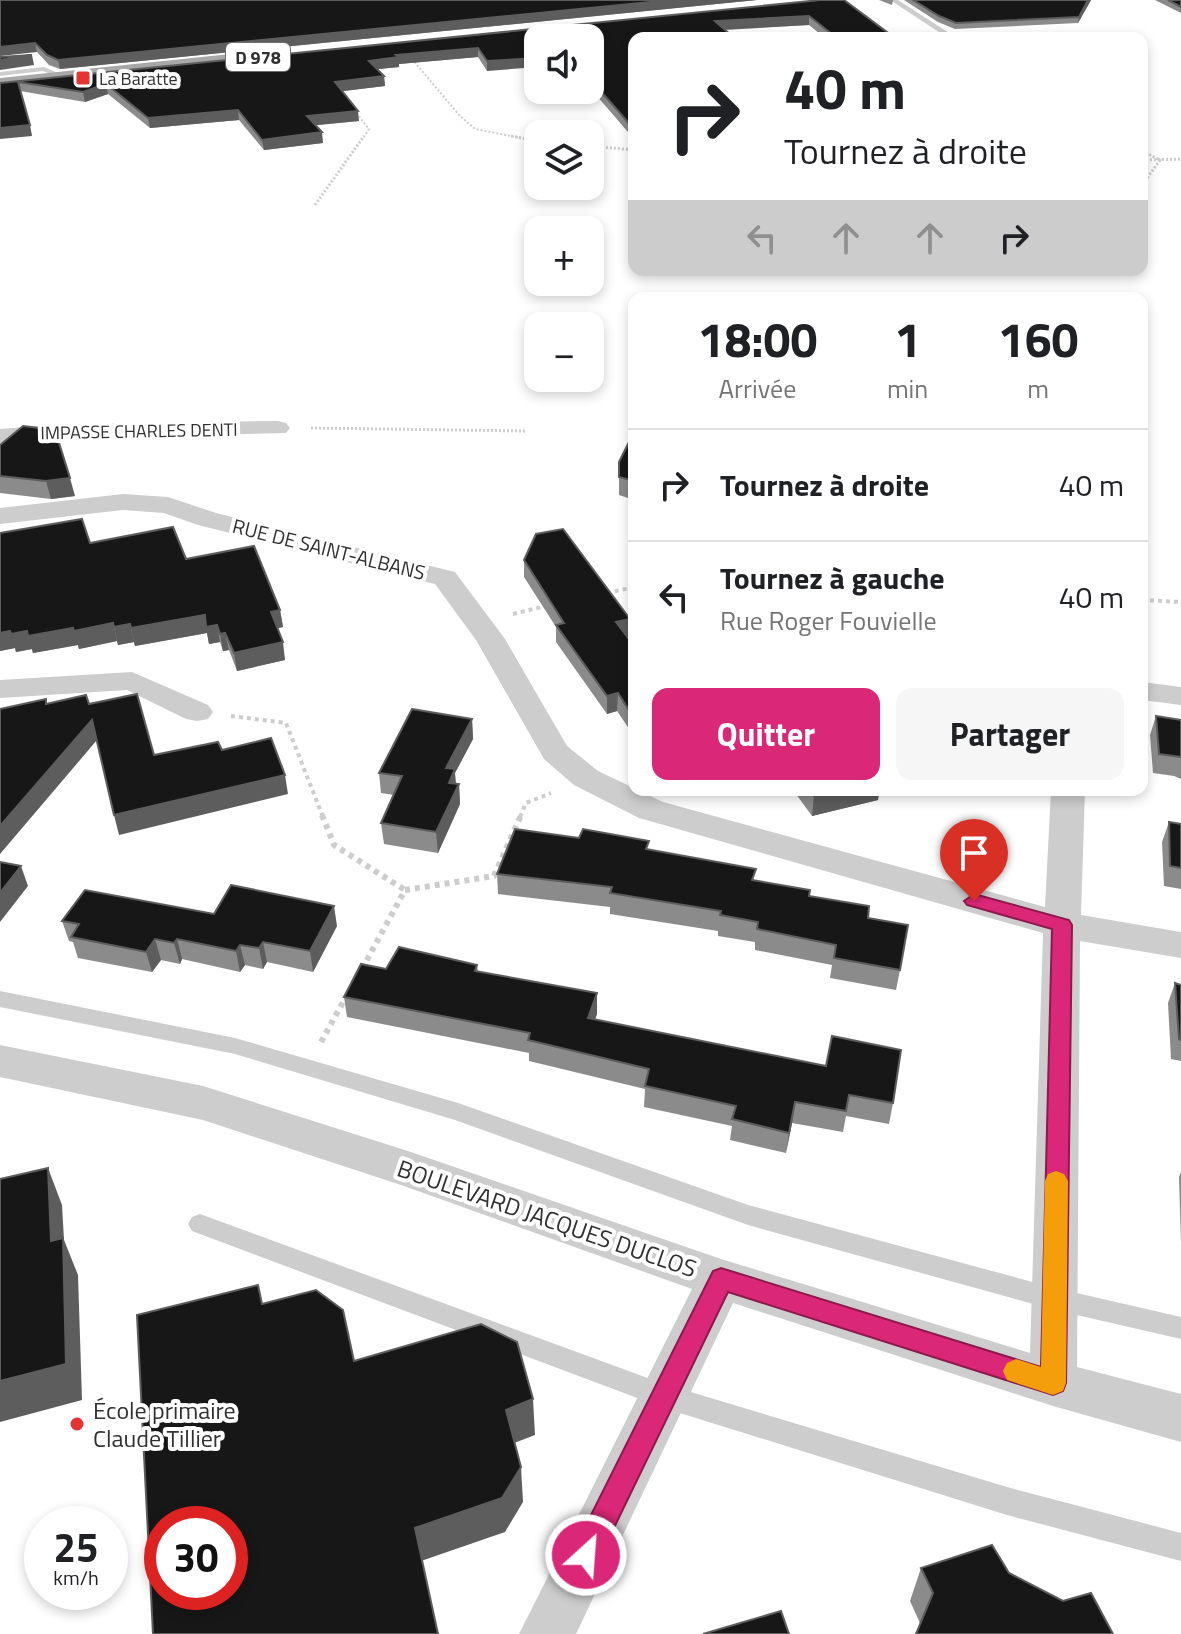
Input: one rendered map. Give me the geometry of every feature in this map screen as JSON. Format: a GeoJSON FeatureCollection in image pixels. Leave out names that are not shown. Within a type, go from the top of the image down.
{"type":"FeatureCollection","features":[{"type":"Feature","properties":{"kind":"main road","name":"D 978"},"geometry":{"type":"LineString","coordinates":[[0,84],[255,57]]}},
{"type":"Feature","properties":{"kind":"street","name":"IMPASSE CHARLES DENTI"},"geometry":{"type":"LineString","coordinates":[[0,436],[65,431],[278,428]]}},
{"type":"Feature","properties":{"kind":"street","name":"RUE DE SAINT-ALBANS"},"geometry":{"type":"LineString","coordinates":[[0,516],[123,502],[168,505],[207,519],[445,578],[477,622],[555,752],[586,778],[651,810],[1062,925],[1181,945]]}},
{"type":"Feature","properties":{"kind":"street"},"geometry":{"type":"LineString","coordinates":[[0,689],[132,681],[197,712]]}},
{"type":"Feature","properties":{"kind":"street"},"geometry":{"type":"LineString","coordinates":[[1148,692],[1181,696]]}},
{"type":"Feature","properties":{"kind":"street"},"geometry":{"type":"LineString","coordinates":[[1053,1383],[1062,925],[1068,796]]}},
{"type":"Feature","properties":{"kind":"street","name":"BOULEVARD JACQUES DUCLOS"},"geometry":{"type":"LineString","coordinates":[[0,1061],[203,1103],[411,1170],[721,1279],[1053,1383],[1181,1418]]}},
{"type":"Feature","properties":{"kind":"street"},"geometry":{"type":"LineString","coordinates":[[547,1634],[721,1279]]}},
{"type":"Feature","properties":{"kind":"lane"},"geometry":{"type":"LineString","coordinates":[[893,0],[944,32]]}},
{"type":"Feature","properties":{"kind":"lane"},"geometry":{"type":"LineString","coordinates":[[37,57],[44,69]]}},
{"type":"Feature","properties":{"kind":"lane"},"geometry":{"type":"LineString","coordinates":[[0,74],[44,69],[63,77]]}},
{"type":"Feature","properties":{"kind":"lane"},"geometry":{"type":"LineString","coordinates":[[0,999],[235,1046],[458,1112],[748,1215],[1055,1299],[1181,1328]]}},
{"type":"Feature","properties":{"kind":"lane"},"geometry":{"type":"LineString","coordinates":[[200,1224],[664,1396],[1007,1501],[1181,1547]]}},
{"type":"Feature","properties":{"kind":"path"},"geometry":{"type":"LineString","coordinates":[[409,55],[460,116],[475,129],[524,138]]}},
{"type":"Feature","properties":{"kind":"path"},"geometry":{"type":"LineString","coordinates":[[315,205],[369,129],[360,113],[352,108]]}},
{"type":"Feature","properties":{"kind":"path"},"geometry":{"type":"LineString","coordinates":[[604,147],[628,149]]}},
{"type":"Feature","properties":{"kind":"path"},"geometry":{"type":"LineString","coordinates":[[1148,154],[1160,160]]}},
{"type":"Feature","properties":{"kind":"path"},"geometry":{"type":"LineString","coordinates":[[1148,160],[1181,159]]}},
{"type":"Feature","properties":{"kind":"path"},"geometry":{"type":"LineString","coordinates":[[1148,177],[1160,160]]}},
{"type":"Feature","properties":{"kind":"path"},"geometry":{"type":"LineString","coordinates":[[278,428],[527,431]]}},
{"type":"Feature","properties":{"kind":"path"},"geometry":{"type":"LineString","coordinates":[[605,593],[628,588]]}},
{"type":"Feature","properties":{"kind":"path"},"geometry":{"type":"LineString","coordinates":[[1148,600],[1181,602]]}},
{"type":"Feature","properties":{"kind":"path"},"geometry":{"type":"LineString","coordinates":[[477,622],[548,606]]}},
{"type":"Feature","properties":{"kind":"path"},"geometry":{"type":"LineString","coordinates":[[197,712],[286,723],[334,845],[405,890],[494,876],[526,803],[586,778]]}},
{"type":"Feature","properties":{"kind":"path"},"geometry":{"type":"LineString","coordinates":[[360,972],[405,890]]}},
{"type":"Feature","properties":{"kind":"path"},"geometry":{"type":"LineString","coordinates":[[307,1068],[352,986]]}},
{"type":"Feature","properties":{"kind":"building"},"geometry":{"type":"Polygon","coordinates":[[[0,0],[671,0],[58,60],[47,55],[35,43],[0,47],[0,0]]]}},
{"type":"Feature","properties":{"kind":"building"},"geometry":{"type":"Polygon","coordinates":[[[844,0],[887,32],[829,32],[809,16],[715,21],[727,32],[628,32],[628,122],[604,95],[604,24],[583,24],[844,0]]]}},
{"type":"Feature","properties":{"kind":"building"},"geometry":{"type":"Polygon","coordinates":[[[913,0],[1088,0],[1079,17],[956,23],[913,0]]]}},
{"type":"Feature","properties":{"kind":"building"},"geometry":{"type":"Polygon","coordinates":[[[1168,0],[1181,0],[1181,7],[1168,0]]]}},
{"type":"Feature","properties":{"kind":"building"},"geometry":{"type":"Polygon","coordinates":[[[524,30],[524,59],[487,61],[478,48],[396,55],[399,57],[369,61],[384,76],[335,82],[358,111],[307,116],[322,132],[262,140],[238,110],[148,118],[106,84],[83,92],[18,82],[30,125],[0,128],[0,83],[524,30]]]}},
{"type":"Feature","properties":{"kind":"building"},"geometry":{"type":"Polygon","coordinates":[[[32,55],[0,60],[0,57],[32,55]]]}},
{"type":"Feature","properties":{"kind":"building"},"geometry":{"type":"Polygon","coordinates":[[[23,426],[55,430],[70,478],[46,481],[0,476],[0,445],[23,426]]]}},
{"type":"Feature","properties":{"kind":"building"},"geometry":{"type":"Polygon","coordinates":[[[628,444],[628,479],[619,477],[619,462],[628,444]]]}},
{"type":"Feature","properties":{"kind":"building"},"geometry":{"type":"Polygon","coordinates":[[[82,519],[90,543],[173,527],[186,559],[254,546],[280,610],[271,612],[283,642],[234,653],[225,633],[220,634],[217,625],[206,627],[205,615],[131,628],[130,624],[114,627],[113,623],[28,636],[27,631],[0,633],[0,533],[82,519]]]}},
{"type":"Feature","properties":{"kind":"building"},"geometry":{"type":"Polygon","coordinates":[[[563,529],[628,616],[628,619],[616,622],[628,638],[628,709],[618,693],[607,696],[556,625],[564,623],[524,560],[536,534],[563,529]]]}},
{"type":"Feature","properties":{"kind":"building"},"geometry":{"type":"Polygon","coordinates":[[[137,694],[154,755],[218,742],[222,750],[271,738],[285,775],[114,815],[92,720],[0,826],[0,709],[46,699],[46,704],[86,695],[89,704],[137,694]]]}},
{"type":"Feature","properties":{"kind":"building"},"geometry":{"type":"Polygon","coordinates":[[[412,709],[472,719],[446,768],[455,769],[449,783],[459,784],[436,832],[381,823],[402,776],[379,773],[412,709]]]}},
{"type":"Feature","properties":{"kind":"building"},"geometry":{"type":"Polygon","coordinates":[[[1156,716],[1181,720],[1181,757],[1159,754],[1156,716]]]}},
{"type":"Feature","properties":{"kind":"building"},"geometry":{"type":"Polygon","coordinates":[[[1169,822],[1181,824],[1181,868],[1170,866],[1169,822]]]}},
{"type":"Feature","properties":{"kind":"building"},"geometry":{"type":"Polygon","coordinates":[[[515,829],[579,838],[583,829],[649,841],[646,849],[756,869],[752,880],[810,890],[809,896],[869,906],[868,918],[908,925],[900,970],[834,958],[836,945],[757,929],[758,922],[720,915],[721,911],[610,893],[612,887],[497,874],[515,829]]]}},
{"type":"Feature","properties":{"kind":"building"},"geometry":{"type":"Polygon","coordinates":[[[0,862],[21,866],[0,893],[0,862]]]}},
{"type":"Feature","properties":{"kind":"building"},"geometry":{"type":"Polygon","coordinates":[[[231,885],[334,906],[310,951],[263,942],[259,948],[240,945],[236,951],[177,939],[174,943],[155,939],[146,952],[71,937],[79,924],[62,921],[85,890],[214,914],[231,885]]]}},
{"type":"Feature","properties":{"kind":"building"},"geometry":{"type":"Polygon","coordinates":[[[399,947],[477,965],[475,971],[597,993],[588,1018],[826,1066],[832,1036],[901,1050],[893,1103],[849,1095],[846,1111],[795,1102],[789,1133],[732,1119],[736,1106],[645,1086],[649,1069],[528,1040],[530,1033],[344,997],[361,964],[386,969],[399,947]]]}},
{"type":"Feature","properties":{"kind":"building"},"geometry":{"type":"Polygon","coordinates":[[[1175,983],[1181,985],[1181,1040],[1179,1039],[1175,983]]]}},
{"type":"Feature","properties":{"kind":"building"},"geometry":{"type":"Polygon","coordinates":[[[48,1168],[51,1241],[63,1238],[66,1364],[0,1381],[0,1179],[48,1168]]]}},
{"type":"Feature","properties":{"kind":"building"},"geometry":{"type":"Polygon","coordinates":[[[258,1285],[262,1304],[316,1290],[343,1310],[354,1361],[481,1324],[517,1342],[533,1399],[506,1410],[521,1467],[502,1498],[415,1528],[438,1634],[153,1634],[152,1610],[248,1610],[248,1506],[147,1506],[137,1315],[258,1285]]]}},
{"type":"Feature","properties":{"kind":"building"},"geometry":{"type":"Polygon","coordinates":[[[992,1545],[1009,1573],[1063,1601],[1091,1593],[1113,1634],[916,1634],[933,1593],[921,1568],[992,1545]]]}},
{"type":"Feature","properties":{"kind":"building"},"geometry":{"type":"Polygon","coordinates":[[[781,1611],[789,1634],[703,1634],[781,1611]]]}},
{"type":"Feature","properties":{"kind":"slow traffic"},"geometry":{"type":"LineString","coordinates":[[1016,1371],[1053,1383],[1056,1181]]}},
{"type":"Feature","properties":{"kind":"place","name":"La Baratte"},"geometry":{"type":"Point","coordinates":[83,78]}},
{"type":"Feature","properties":{"kind":"place","name":"École primaire Claude Tillier"},"geometry":{"type":"Point","coordinates":[77,1424]}},
{"type":"Feature","properties":{"kind":"route"},"geometry":{"type":"LineString","coordinates":[[586,1555],[721,1279],[1053,1383],[1062,925],[974,901]]}}]}
